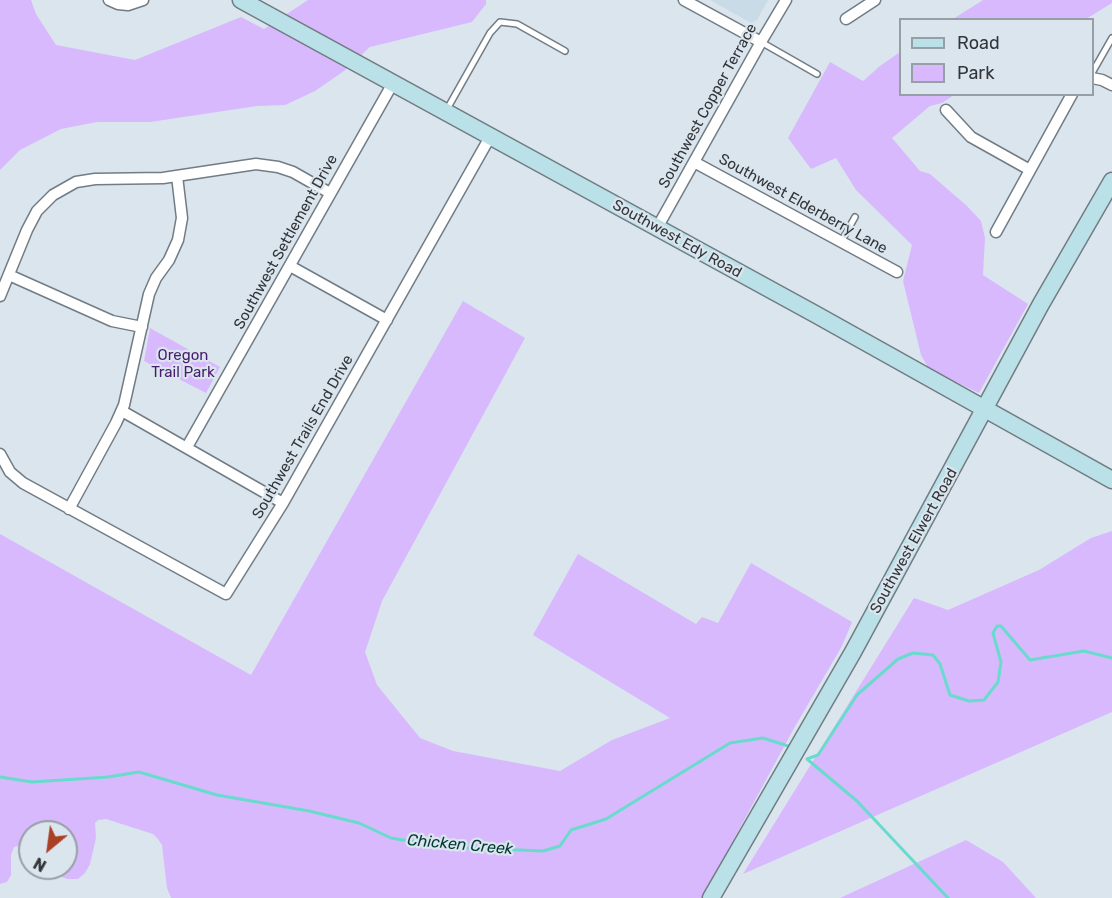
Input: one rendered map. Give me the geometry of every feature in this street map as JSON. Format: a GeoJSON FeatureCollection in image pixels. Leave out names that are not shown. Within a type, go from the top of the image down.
{"type":"FeatureCollection","features":[{"type":"Feature","properties":{"kind":"main road","name":"Southwest Edy Road"},"geometry":{"type":"LineString","coordinates":[[241,0],[261,5],[393,83],[1112,480]]}},
{"type":"Feature","properties":{"kind":"main road","name":"Southwest Elwert Road"},"geometry":{"type":"LineString","coordinates":[[711,898],[886,593],[1041,304],[1112,181]]}},
{"type":"Feature","properties":{"kind":"street"},"geometry":{"type":"LineString","coordinates":[[109,0],[128,5],[143,0]]}},
{"type":"Feature","properties":{"kind":"street"},"geometry":{"type":"LineString","coordinates":[[684,0],[761,42]]}},
{"type":"Feature","properties":{"kind":"street","name":"Southwest Copper Terrace"},"geometry":{"type":"LineString","coordinates":[[657,228],[786,0]]}},
{"type":"Feature","properties":{"kind":"street"},"geometry":{"type":"LineString","coordinates":[[846,19],[874,0]]}},
{"type":"Feature","properties":{"kind":"street"},"geometry":{"type":"LineString","coordinates":[[1094,78],[1112,85]]}},
{"type":"Feature","properties":{"kind":"street","name":"Southwest Settlement Drive"},"geometry":{"type":"LineString","coordinates":[[187,447],[393,83]]}},
{"type":"Feature","properties":{"kind":"street"},"geometry":{"type":"LineString","coordinates":[[996,232],[1071,96]]}},
{"type":"Feature","properties":{"kind":"street"},"geometry":{"type":"LineString","coordinates":[[946,110],[971,137],[1030,170]]}},
{"type":"Feature","properties":{"kind":"street","name":"Southwest Trails End Drive"},"geometry":{"type":"LineString","coordinates":[[69,509],[226,594],[283,503],[490,137]]}},
{"type":"Feature","properties":{"kind":"street","name":"Southwest Elderberry Lane"},"geometry":{"type":"LineString","coordinates":[[694,162],[897,272]]}},
{"type":"Feature","properties":{"kind":"street"},"geometry":{"type":"LineString","coordinates":[[0,296],[32,219],[45,202],[62,189],[85,180],[177,176],[246,165],[266,165],[293,172],[330,193]]}},
{"type":"Feature","properties":{"kind":"street"},"geometry":{"type":"LineString","coordinates":[[0,454],[16,479],[69,509],[122,411],[152,286],[169,260],[178,240],[182,218],[177,176]]}},
{"type":"Feature","properties":{"kind":"street"},"geometry":{"type":"LineString","coordinates":[[290,266],[387,320]]}},
{"type":"Feature","properties":{"kind":"street"},"geometry":{"type":"LineString","coordinates":[[9,275],[112,321],[142,327]]}},
{"type":"Feature","properties":{"kind":"street"},"geometry":{"type":"LineString","coordinates":[[122,411],[283,503]]}},
{"type":"Feature","properties":{"kind":"lane"},"geometry":{"type":"LineString","coordinates":[[445,112],[490,33],[500,22],[517,24],[565,51]]}},
{"type":"Feature","properties":{"kind":"lane"},"geometry":{"type":"LineString","coordinates":[[1094,70],[1112,38]]}},
{"type":"Feature","properties":{"kind":"lane"},"geometry":{"type":"LineString","coordinates":[[761,42],[817,74]]}},
{"type":"Feature","properties":{"kind":"lane"},"geometry":{"type":"LineString","coordinates":[[842,242],[855,217]]}},
{"type":"Feature","properties":{"kind":"shaded area"},"geometry":{"type":"Polygon","coordinates":[[[710,0],[768,0],[757,20],[751,23],[710,0]]]}},
{"type":"Feature","properties":{"kind":"green space"},"geometry":{"type":"Polygon","coordinates":[[[0,0],[31,0],[36,14],[56,45],[135,60],[241,17],[264,29],[308,0],[486,0],[486,4],[472,22],[370,47],[344,71],[315,91],[285,105],[257,106],[150,122],[97,122],[61,129],[20,150],[0,170],[0,0]]]}},
{"type":"Feature","properties":{"kind":"green space"},"geometry":{"type":"Polygon","coordinates":[[[983,0],[1112,0],[1112,3],[1088,18],[955,18],[983,0]]]}},
{"type":"Feature","properties":{"kind":"green space"},"geometry":{"type":"Polygon","coordinates":[[[899,53],[899,96],[952,96],[942,103],[930,106],[892,138],[920,171],[930,174],[981,221],[985,238],[983,275],[1028,304],[979,393],[929,369],[921,355],[903,281],[912,245],[856,190],[836,158],[811,169],[788,138],[830,62],[863,81],[899,53]]]}},
{"type":"Feature","properties":{"kind":"green space"},"geometry":{"type":"Polygon","coordinates":[[[463,301],[525,338],[382,601],[365,652],[377,685],[420,738],[453,751],[560,771],[612,740],[670,718],[533,635],[578,554],[696,624],[702,617],[718,623],[751,563],[852,622],[842,646],[793,730],[702,898],[171,898],[167,888],[162,845],[158,839],[153,834],[106,819],[95,823],[96,838],[90,864],[78,879],[78,820],[18,820],[18,846],[14,847],[11,855],[11,875],[7,882],[0,884],[0,534],[251,675],[463,301]]]}},
{"type":"Feature","properties":{"kind":"green space","name":"Oregon Trail Park"},"geometry":{"type":"Polygon","coordinates":[[[150,328],[220,367],[206,393],[144,361],[150,328]]]}},
{"type":"Feature","properties":{"kind":"green space"},"geometry":{"type":"Polygon","coordinates":[[[1112,531],[1112,712],[743,874],[914,598],[948,610],[1039,570],[1091,538],[1112,531]]]}},
{"type":"Feature","properties":{"kind":"green space"},"geometry":{"type":"Polygon","coordinates":[[[966,840],[1003,862],[1036,898],[840,898],[966,840]]]}},
{"type":"Feature","properties":{"kind":"waterway","name":"Chicken Creek"},"geometry":{"type":"LineString","coordinates":[[948,898],[857,801],[807,759],[818,755],[857,695],[898,659],[913,653],[933,655],[940,664],[950,695],[969,701],[984,700],[998,682],[1001,662],[993,633],[997,626],[1001,626],[1030,660],[1084,651],[1112,658]]}},
{"type":"Feature","properties":{"kind":"waterway","name":"Chicken Creek"},"geometry":{"type":"LineString","coordinates":[[0,777],[32,782],[108,777],[139,772],[217,795],[309,811],[359,823],[391,838],[446,847],[543,851],[560,846],[571,830],[606,819],[730,743],[763,738],[788,746]]}}]}
